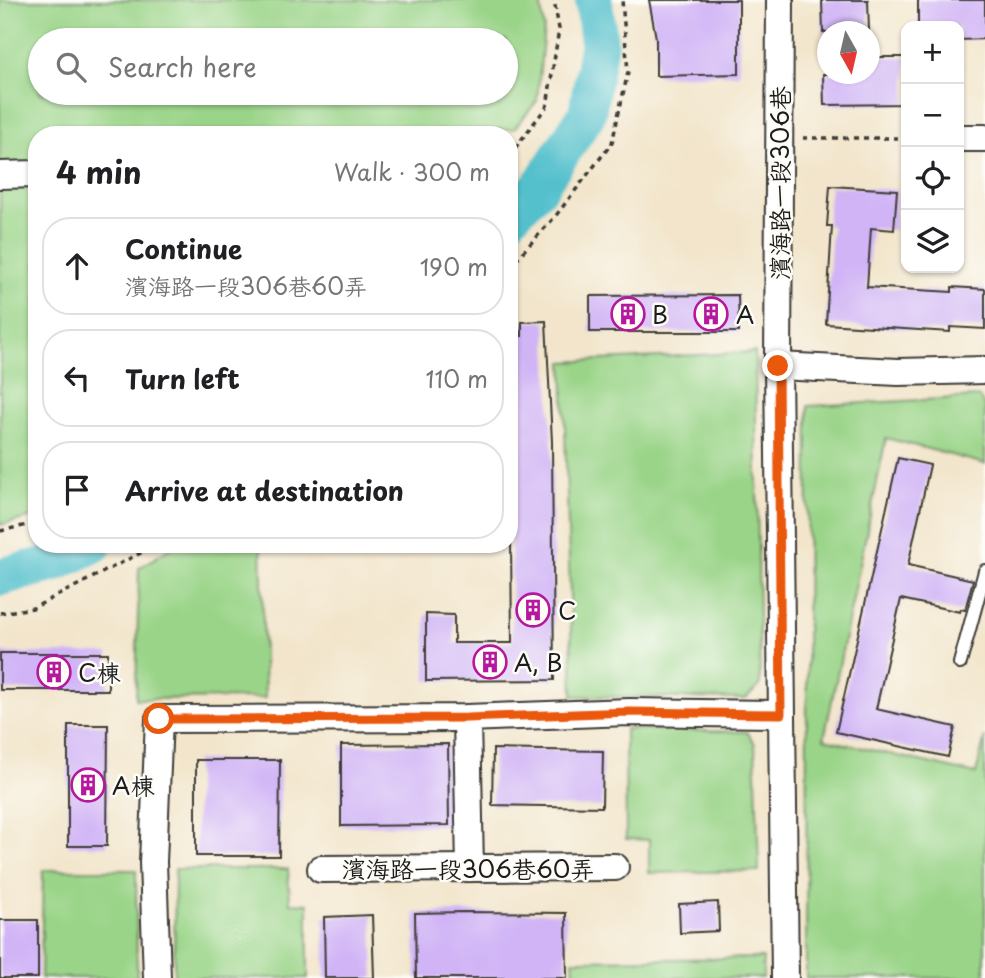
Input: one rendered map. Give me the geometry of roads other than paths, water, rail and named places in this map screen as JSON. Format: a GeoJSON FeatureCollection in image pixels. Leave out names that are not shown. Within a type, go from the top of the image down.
{"type":"FeatureCollection","features":[{"type":"Feature","properties":{"kind":"street","name":"濱海路一段306巷"},"geometry":{"type":"LineString","coordinates":[[780,0],[778,366],[785,978]]}},
{"type":"Feature","properties":{"kind":"street"},"geometry":{"type":"LineString","coordinates":[[964,138],[985,138]]}},
{"type":"Feature","properties":{"kind":"street"},"geometry":{"type":"LineString","coordinates":[[0,176],[28,174]]}},
{"type":"Feature","properties":{"kind":"street"},"geometry":{"type":"LineString","coordinates":[[778,366],[898,372],[985,370]]}},
{"type":"Feature","properties":{"kind":"street"},"geometry":{"type":"LineString","coordinates":[[157,978],[153,862],[159,719],[467,718],[629,712],[781,714]]}},
{"type":"Feature","properties":{"kind":"street"},"geometry":{"type":"LineString","coordinates":[[467,718],[470,868]]}},
{"type":"Feature","properties":{"kind":"street","name":"濱海路一段306巷60弄"},"geometry":{"type":"LineString","coordinates":[[321,869],[615,867]]}},
{"type":"Feature","properties":{"kind":"lane"},"geometry":{"type":"LineString","coordinates":[[960,663],[985,571]]}},
{"type":"Feature","properties":{"kind":"waterway"},"geometry":{"type":"LineString","coordinates":[[518,208],[539,187],[587,114],[599,42],[594,3]]}},
{"type":"Feature","properties":{"kind":"waterway"},"geometry":{"type":"LineString","coordinates":[[0,577],[55,563],[76,553]]}},
{"type":"Feature","properties":{"kind":"place","name":"B"},"geometry":{"type":"Point","coordinates":[628,314]}},
{"type":"Feature","properties":{"kind":"place","name":"A"},"geometry":{"type":"Point","coordinates":[711,314]}},
{"type":"Feature","properties":{"kind":"place","name":"C"},"geometry":{"type":"Point","coordinates":[533,610]}},
{"type":"Feature","properties":{"kind":"place","name":"A, B"},"geometry":{"type":"Point","coordinates":[490,662]}},
{"type":"Feature","properties":{"kind":"place","name":"C棟"},"geometry":{"type":"Point","coordinates":[54,672]}},
{"type":"Feature","properties":{"kind":"place","name":"A棟"},"geometry":{"type":"Point","coordinates":[88,785]}}]}
